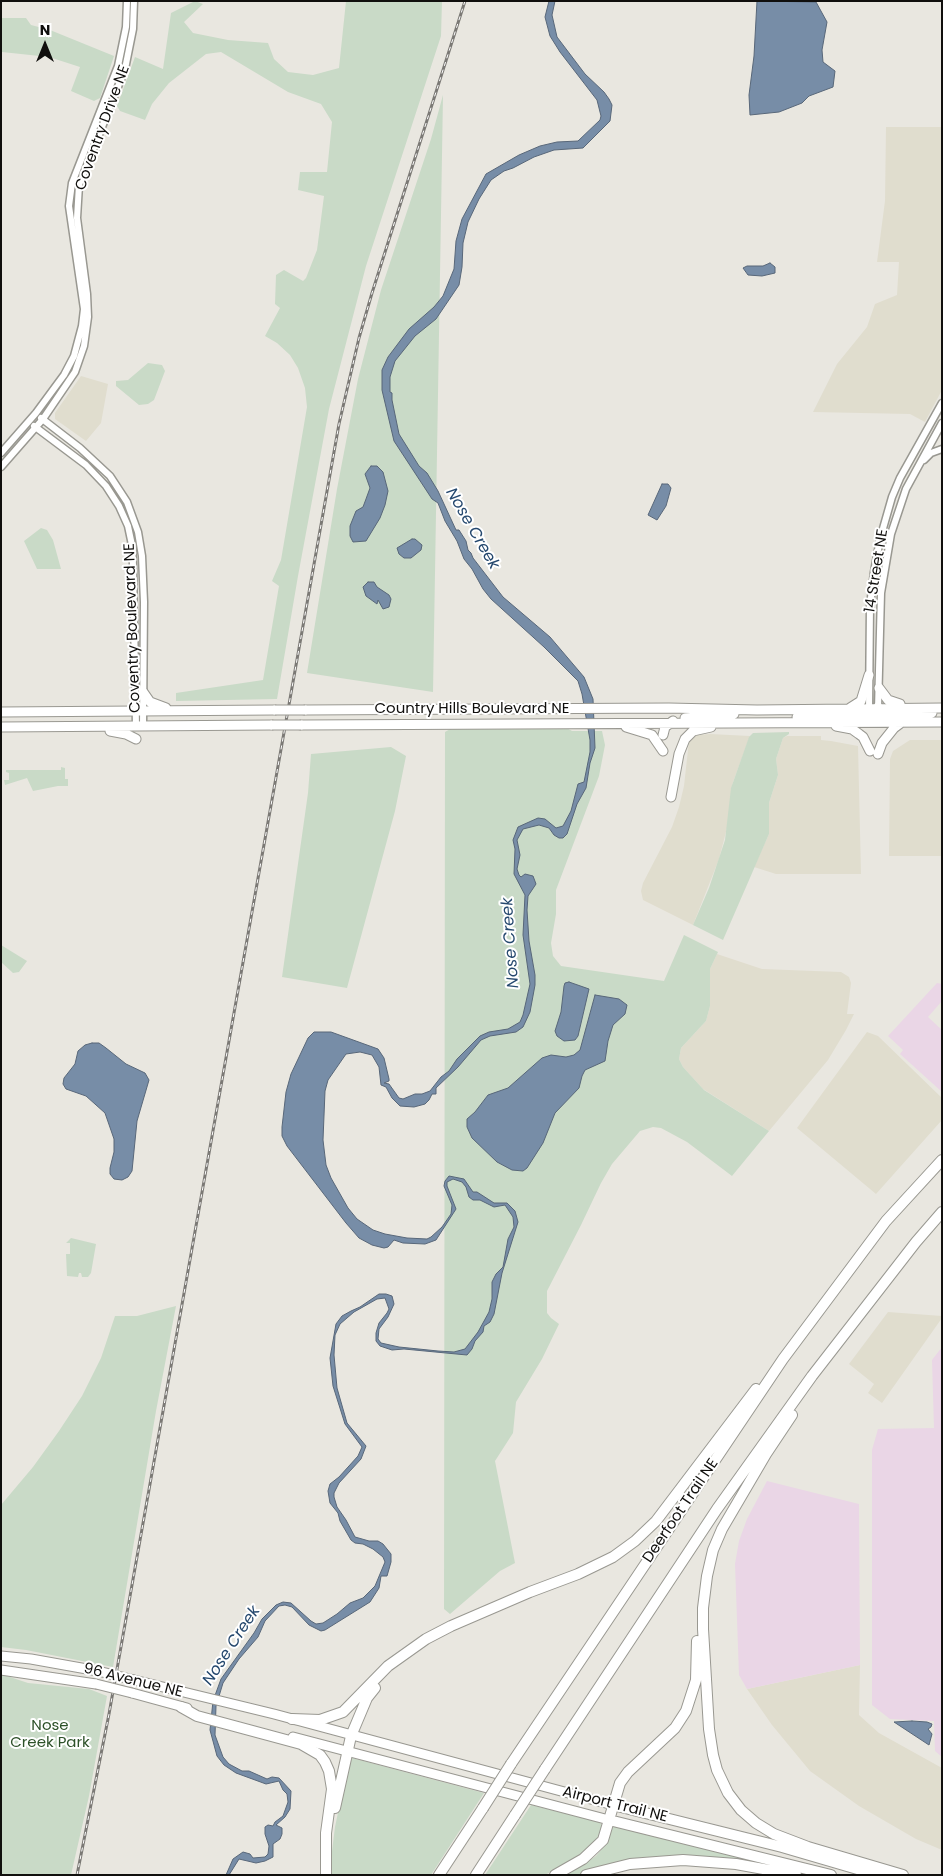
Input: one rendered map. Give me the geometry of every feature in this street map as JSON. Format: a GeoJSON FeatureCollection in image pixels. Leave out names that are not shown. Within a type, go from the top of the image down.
{"type":"FeatureCollection","features":[{"type":"Feature","properties":{"kind":"highway","name":"Deerfoot Trail NE"},"geometry":{"type":"LineString","coordinates":[[439,1875],[511,1764],[783,1359],[886,1221],[942,1160]]}},
{"type":"Feature","properties":{"kind":"highway","name":"Deerfoot Trail NE"},"geometry":{"type":"LineString","coordinates":[[476,1875],[717,1510],[812,1376],[916,1242],[942,1212]]}},
{"type":"Feature","properties":{"kind":"highway"},"geometry":{"type":"LineString","coordinates":[[555,1875],[594,1850],[606,1835],[620,1783],[628,1772],[675,1728],[690,1701],[696,1680],[700,1591],[703,1575],[713,1550],[722,1529],[748,1485],[829,1355]]}},
{"type":"Feature","properties":{"kind":"highway"},"geometry":{"type":"LineString","coordinates":[[292,1719],[320,1720],[343,1712],[388,1666],[426,1639],[451,1626],[530,1592],[578,1574],[613,1556],[635,1541],[656,1521],[770,1369],[783,1359]]}},
{"type":"Feature","properties":{"kind":"highway"},"geometry":{"type":"LineString","coordinates":[[713,1550],[703,1608],[704,1651],[712,1746],[717,1770],[728,1793],[741,1810],[756,1823],[774,1834],[808,1847],[903,1875]]}},
{"type":"Feature","properties":{"kind":"highway"},"geometry":{"type":"LineString","coordinates":[[327,1848],[351,1736],[367,1698],[406,1653]]}},
{"type":"Feature","properties":{"kind":"highway"},"geometry":{"type":"LineString","coordinates":[[181,1706],[197,1716],[247,1727],[302,1744],[311,1748],[325,1762],[329,1771],[332,1788],[326,1833],[326,1875]]}},
{"type":"Feature","properties":{"kind":"highway","name":"Airport Trail NE"},"geometry":{"type":"LineString","coordinates":[[613,1805],[782,1848],[878,1875]]}},
{"type":"Feature","properties":{"kind":"highway","name":"Airport Trail NE"},"geometry":{"type":"LineString","coordinates":[[609,1820],[831,1875]]}},
{"type":"Feature","properties":{"kind":"highway"},"geometry":{"type":"LineString","coordinates":[[586,1875],[630,1864],[683,1860],[736,1864],[796,1875]]}},
{"type":"Feature","properties":{"kind":"main road"},"geometry":{"type":"LineString","coordinates":[[850,708],[861,701],[869,675]]}},
{"type":"Feature","properties":{"kind":"main road"},"geometry":{"type":"LineString","coordinates":[[878,688],[888,700],[894,703],[923,708]]}},
{"type":"Feature","properties":{"kind":"main road"},"geometry":{"type":"LineString","coordinates":[[143,692],[150,702],[176,711]]}},
{"type":"Feature","properties":{"kind":"main road","name":"Country Hills Boulevard NE"},"geometry":{"type":"LineString","coordinates":[[1,712],[606,708],[757,710],[850,708],[902,722],[942,722]]}},
{"type":"Feature","properties":{"kind":"main road","name":"Country Hills Boulevard NE"},"geometry":{"type":"LineString","coordinates":[[1,727],[821,723],[923,708],[942,708]]}},
{"type":"Feature","properties":{"kind":"main road"},"geometry":{"type":"LineString","coordinates":[[663,735],[665,728],[677,719],[742,714],[757,710]]}},
{"type":"Feature","properties":{"kind":"main road"},"geometry":{"type":"LineString","coordinates":[[759,723],[790,718],[942,712]]}},
{"type":"Feature","properties":{"kind":"main road"},"geometry":{"type":"LineString","coordinates":[[821,723],[852,730],[863,737],[874,753],[894,728],[902,722]]}},
{"type":"Feature","properties":{"kind":"main road"},"geometry":{"type":"LineString","coordinates":[[671,797],[679,754],[687,735],[693,731],[727,723]]}},
{"type":"Feature","properties":{"kind":"main road"},"geometry":{"type":"LineString","coordinates":[[606,724],[629,727],[652,735],[663,751]]}},
{"type":"Feature","properties":{"kind":"main road"},"geometry":{"type":"LineString","coordinates":[[80,727],[126,734],[136,739]]}},
{"type":"Feature","properties":{"kind":"main road","name":"96 Avenue NE"},"geometry":{"type":"LineString","coordinates":[[1,1656],[31,1659],[98,1671],[292,1719],[351,1736]]}},
{"type":"Feature","properties":{"kind":"main road","name":"96 Avenue NE"},"geometry":{"type":"LineString","coordinates":[[1,1670],[96,1684],[181,1706]]}},
{"type":"Feature","properties":{"kind":"main road"},"geometry":{"type":"LineString","coordinates":[[247,1727],[347,1752]]}},
{"type":"Feature","properties":{"kind":"main road","name":"Airport Trail NE"},"geometry":{"type":"LineString","coordinates":[[351,1736],[613,1805]]}},
{"type":"Feature","properties":{"kind":"main road","name":"Airport Trail NE"},"geometry":{"type":"LineString","coordinates":[[347,1752],[609,1820]]}},
{"type":"Feature","properties":{"kind":"street","name":"Coventry Drive NE"},"geometry":{"type":"LineString","coordinates":[[1,467],[43,419],[67,377],[74,356],[82,326],[84,308],[69,206],[72,183],[118,66],[126,27],[127,1]]}},
{"type":"Feature","properties":{"kind":"street","name":"Coventry Drive NE"},"geometry":{"type":"LineString","coordinates":[[1,454],[67,377],[74,372],[84,346],[88,317],[88,294],[77,218],[80,185],[130,53],[134,1]]}},
{"type":"Feature","properties":{"kind":"street"},"geometry":{"type":"LineString","coordinates":[[122,50],[130,53]]}},
{"type":"Feature","properties":{"kind":"street","name":"14 Street NE"},"geometry":{"type":"LineString","coordinates":[[874,715],[869,675],[872,589],[880,538],[892,496],[900,478],[942,403]]}},
{"type":"Feature","properties":{"kind":"street","name":"Coventry Boulevard NE"},"geometry":{"type":"LineString","coordinates":[[36,413],[80,448],[110,476],[127,502],[138,532],[142,556],[144,602],[143,692],[139,711]]}},
{"type":"Feature","properties":{"kind":"street","name":"Coventry Boulevard NE"},"geometry":{"type":"LineString","coordinates":[[29,422],[86,465],[106,486],[119,506],[128,526],[132,545],[140,726]]}},
{"type":"Feature","properties":{"kind":"street","name":"14 Street NE"},"geometry":{"type":"LineString","coordinates":[[874,715],[878,688],[881,593],[886,560],[899,511],[916,468],[942,423]]}},
{"type":"Feature","properties":{"kind":"street"},"geometry":{"type":"LineString","coordinates":[[916,468],[931,452],[942,449]]}},
{"type":"Feature","properties":{"kind":"shaded area"},"geometry":{"type":"Polygon","coordinates":[[[886,127],[942,127],[942,390],[925,422],[910,414],[813,412],[837,364],[867,327],[875,304],[897,295],[899,262],[877,262],[885,201],[886,127]]]}},
{"type":"Feature","properties":{"kind":"shaded area"},"geometry":{"type":"Polygon","coordinates":[[[81,376],[108,384],[101,423],[86,441],[55,419],[55,413],[81,376]]]}},
{"type":"Feature","properties":{"kind":"shaded area"},"geometry":{"type":"Polygon","coordinates":[[[697,735],[750,736],[733,782],[727,828],[719,859],[693,925],[643,900],[641,891],[643,883],[672,827],[679,807],[684,786],[689,741],[697,735]]]}},
{"type":"Feature","properties":{"kind":"shaded area"},"geometry":{"type":"Polygon","coordinates":[[[787,736],[821,736],[821,740],[858,746],[861,874],[776,874],[754,867],[769,834],[769,803],[778,775],[776,759],[783,738],[787,736]]]}},
{"type":"Feature","properties":{"kind":"shaded area"},"geometry":{"type":"Polygon","coordinates":[[[910,740],[942,740],[942,856],[889,856],[890,759],[893,751],[910,740]]]}},
{"type":"Feature","properties":{"kind":"shaded area"},"geometry":{"type":"Polygon","coordinates":[[[717,954],[762,969],[841,972],[849,977],[851,983],[847,1014],[854,1014],[846,1030],[828,1060],[769,1131],[703,1089],[683,1067],[679,1059],[681,1048],[706,1021],[710,1006],[710,969],[717,954]]]}},
{"type":"Feature","properties":{"kind":"shaded area"},"geometry":{"type":"Polygon","coordinates":[[[937,983],[942,984],[942,1001],[928,1017],[942,1030],[942,1092],[900,1054],[903,1050],[888,1036],[937,983]]]}},
{"type":"Feature","properties":{"kind":"shaded area"},"geometry":{"type":"Polygon","coordinates":[[[867,1032],[878,1036],[942,1098],[942,1120],[876,1194],[797,1128],[867,1032]]]}},
{"type":"Feature","properties":{"kind":"shaded area"},"geometry":{"type":"Polygon","coordinates":[[[888,1312],[942,1316],[942,1318],[882,1403],[868,1393],[874,1384],[849,1364],[888,1312]]]}},
{"type":"Feature","properties":{"kind":"shaded area"},"geometry":{"type":"Polygon","coordinates":[[[942,1347],[942,1757],[935,1751],[934,1721],[890,1719],[872,1705],[872,1450],[878,1429],[934,1428],[932,1360],[942,1347]]]}},
{"type":"Feature","properties":{"kind":"shaded area"},"geometry":{"type":"Polygon","coordinates":[[[767,1481],[859,1504],[860,1665],[747,1689],[739,1675],[735,1564],[739,1541],[747,1519],[767,1481]]]}},
{"type":"Feature","properties":{"kind":"shaded area"},"geometry":{"type":"Polygon","coordinates":[[[860,1665],[859,1715],[879,1733],[942,1768],[942,1850],[916,1839],[859,1806],[810,1771],[772,1725],[747,1689],[860,1665]]]}},
{"type":"Feature","properties":{"kind":"green space"},"geometry":{"type":"Polygon","coordinates":[[[195,1],[203,4],[184,22],[193,33],[228,40],[268,43],[274,59],[288,72],[313,75],[339,68],[346,1],[442,1],[441,36],[366,266],[329,409],[277,699],[176,701],[176,693],[263,680],[279,586],[272,581],[281,560],[307,407],[305,388],[298,368],[290,355],[277,343],[265,336],[280,308],[275,304],[276,275],[284,270],[303,281],[317,250],[324,196],[298,190],[300,172],[327,172],[332,122],[321,104],[288,92],[221,52],[206,54],[169,83],[152,104],[145,120],[120,111],[117,106],[135,57],[163,69],[171,13],[195,1]]]}},
{"type":"Feature","properties":{"kind":"green space"},"geometry":{"type":"Polygon","coordinates":[[[1,18],[26,18],[31,25],[50,30],[114,56],[100,98],[94,101],[71,91],[80,67],[49,57],[2,52],[1,18]]]}},
{"type":"Feature","properties":{"kind":"green space"},"geometry":{"type":"Polygon","coordinates":[[[443,95],[433,692],[307,673],[337,489],[358,379],[381,290],[431,139],[443,95]]]}},
{"type":"Feature","properties":{"kind":"green space"},"geometry":{"type":"Polygon","coordinates":[[[148,363],[162,365],[165,371],[154,400],[148,404],[139,405],[116,386],[116,381],[128,380],[148,363]]]}},
{"type":"Feature","properties":{"kind":"green space"},"geometry":{"type":"Polygon","coordinates":[[[41,528],[47,530],[53,540],[61,569],[37,569],[24,541],[41,528]]]}},
{"type":"Feature","properties":{"kind":"green space"},"geometry":{"type":"Polygon","coordinates":[[[565,727],[572,731],[602,731],[605,745],[599,776],[556,890],[556,914],[551,943],[553,956],[561,966],[664,981],[684,935],[718,952],[710,969],[710,1006],[706,1021],[681,1048],[679,1059],[683,1067],[704,1090],[769,1131],[732,1176],[687,1142],[661,1128],[653,1127],[640,1131],[612,1164],[547,1291],[547,1313],[559,1324],[542,1359],[516,1402],[513,1433],[495,1461],[515,1563],[500,1571],[450,1614],[444,1609],[445,732],[452,728],[565,727]]]}},
{"type":"Feature","properties":{"kind":"green space"},"geometry":{"type":"Polygon","coordinates":[[[789,732],[783,738],[776,759],[778,775],[769,803],[769,834],[723,940],[693,925],[709,888],[725,840],[731,788],[749,737],[753,733],[789,732]]]}},
{"type":"Feature","properties":{"kind":"green space"},"geometry":{"type":"Polygon","coordinates":[[[391,747],[406,756],[395,811],[347,988],[282,977],[308,793],[311,754],[391,747]]]}},
{"type":"Feature","properties":{"kind":"green space"},"geometry":{"type":"Polygon","coordinates":[[[61,767],[65,768],[65,779],[68,779],[68,786],[33,791],[27,778],[5,785],[4,780],[9,780],[9,773],[6,770],[61,770],[61,767]]]}},
{"type":"Feature","properties":{"kind":"green space"},"geometry":{"type":"Polygon","coordinates":[[[1,945],[27,961],[19,972],[13,973],[1,962],[1,945]]]}},
{"type":"Feature","properties":{"kind":"green space"},"geometry":{"type":"Polygon","coordinates":[[[71,1238],[96,1244],[91,1273],[88,1277],[82,1277],[81,1273],[79,1273],[78,1277],[67,1276],[66,1254],[70,1254],[70,1243],[66,1243],[71,1238]]]}},
{"type":"Feature","properties":{"kind":"green space"},"geometry":{"type":"Polygon","coordinates":[[[176,1306],[156,1411],[113,1667],[1,1647],[1,1505],[33,1467],[82,1396],[101,1358],[115,1316],[137,1316],[176,1306]]]}},
{"type":"Feature","properties":{"kind":"green space","name":"Nose Creek Park"},"geometry":{"type":"Polygon","coordinates":[[[1,1674],[28,1683],[89,1689],[107,1696],[89,1796],[71,1875],[1,1875],[1,1674]]]}},
{"type":"Feature","properties":{"kind":"green space"},"geometry":{"type":"Polygon","coordinates":[[[352,1758],[484,1793],[431,1875],[329,1875],[335,1827],[346,1774],[352,1758]]]}},
{"type":"Feature","properties":{"kind":"green space"},"geometry":{"type":"Polygon","coordinates":[[[531,1805],[599,1822],[602,1825],[599,1835],[592,1845],[574,1859],[545,1875],[485,1875],[531,1805]]]}},
{"type":"Feature","properties":{"kind":"green space"},"geometry":{"type":"Polygon","coordinates":[[[615,1826],[748,1860],[747,1863],[716,1859],[599,1868],[578,1875],[567,1875],[596,1856],[606,1844],[612,1828],[615,1826]]]}},
{"type":"Feature","properties":{"kind":"water"},"geometry":{"type":"Polygon","coordinates":[[[549,1],[555,1],[552,15],[557,37],[585,74],[609,99],[612,105],[610,121],[583,148],[554,150],[504,171],[491,180],[468,222],[463,243],[459,285],[436,319],[415,336],[395,361],[390,377],[390,392],[392,393],[399,434],[419,466],[427,473],[438,491],[456,530],[459,530],[466,541],[468,550],[473,558],[503,597],[550,637],[584,677],[593,699],[595,748],[590,763],[586,788],[577,804],[567,834],[563,838],[559,838],[549,828],[539,825],[523,829],[517,840],[520,855],[517,869],[519,875],[521,877],[525,874],[533,876],[536,884],[528,896],[527,910],[535,985],[530,1012],[523,1027],[516,1032],[490,1036],[481,1040],[458,1067],[436,1088],[436,1094],[432,1094],[425,1104],[414,1107],[400,1106],[392,1098],[386,1087],[381,1085],[379,1067],[372,1055],[360,1052],[346,1054],[328,1080],[325,1091],[323,1140],[326,1165],[331,1178],[348,1208],[357,1219],[373,1230],[407,1238],[427,1239],[431,1237],[442,1227],[451,1214],[452,1205],[444,1186],[449,1176],[464,1179],[473,1192],[477,1192],[494,1203],[507,1203],[515,1211],[518,1222],[502,1273],[494,1314],[490,1322],[484,1326],[483,1332],[467,1355],[404,1349],[392,1350],[380,1346],[376,1341],[376,1333],[379,1323],[389,1309],[385,1298],[377,1299],[354,1312],[340,1324],[335,1335],[334,1355],[337,1388],[347,1423],[366,1446],[361,1459],[339,1483],[334,1497],[337,1507],[355,1537],[369,1541],[378,1541],[383,1544],[391,1554],[391,1562],[387,1576],[381,1576],[379,1588],[370,1602],[325,1630],[321,1631],[309,1625],[292,1607],[279,1606],[265,1621],[258,1637],[239,1659],[223,1683],[216,1706],[215,1735],[223,1757],[229,1764],[242,1771],[249,1771],[267,1779],[272,1777],[279,1778],[291,1791],[290,1809],[285,1817],[276,1825],[282,1828],[282,1834],[280,1839],[273,1844],[273,1857],[256,1863],[239,1859],[229,1875],[226,1875],[233,1859],[243,1852],[250,1854],[253,1858],[265,1857],[268,1854],[269,1846],[265,1827],[268,1825],[273,1826],[283,1816],[288,1802],[287,1794],[279,1781],[266,1784],[236,1773],[224,1765],[217,1756],[210,1730],[213,1701],[221,1679],[262,1619],[276,1605],[283,1602],[291,1603],[311,1621],[316,1624],[323,1623],[350,1603],[363,1598],[375,1586],[385,1562],[383,1557],[373,1549],[351,1540],[340,1521],[338,1513],[330,1503],[328,1491],[330,1484],[358,1456],[362,1447],[345,1424],[333,1386],[330,1358],[336,1324],[342,1316],[379,1294],[386,1294],[392,1296],[394,1304],[388,1317],[379,1329],[378,1339],[381,1343],[438,1351],[454,1352],[465,1349],[478,1332],[489,1312],[492,1299],[492,1282],[496,1274],[503,1267],[508,1239],[514,1227],[513,1217],[505,1205],[494,1207],[480,1200],[473,1200],[469,1197],[466,1187],[462,1182],[453,1179],[447,1182],[447,1186],[456,1209],[436,1240],[425,1244],[403,1243],[394,1240],[388,1247],[384,1248],[372,1245],[359,1238],[346,1223],[287,1146],[282,1136],[282,1127],[286,1092],[291,1074],[308,1038],[314,1032],[331,1032],[378,1049],[384,1058],[389,1079],[389,1081],[384,1083],[389,1084],[399,1098],[403,1099],[430,1091],[441,1077],[449,1071],[457,1059],[480,1036],[489,1032],[508,1029],[520,1022],[530,984],[523,935],[525,895],[514,874],[515,849],[513,840],[518,827],[538,818],[545,819],[556,828],[563,826],[571,811],[578,784],[584,782],[590,752],[590,740],[578,681],[491,599],[483,589],[464,559],[438,503],[432,499],[394,441],[382,390],[382,370],[388,357],[409,329],[434,307],[443,296],[454,269],[456,241],[462,219],[486,174],[519,155],[540,146],[557,142],[578,141],[600,120],[601,116],[597,100],[550,36],[545,17],[549,1]]]}},
{"type":"Feature","properties":{"kind":"water"},"geometry":{"type":"Polygon","coordinates":[[[757,1],[816,2],[827,22],[822,50],[823,62],[835,71],[833,87],[809,96],[802,103],[779,112],[750,115],[749,95],[754,56],[757,1]]]}},
{"type":"Feature","properties":{"kind":"water"},"geometry":{"type":"Polygon","coordinates":[[[770,263],[775,267],[775,273],[762,276],[748,275],[743,268],[747,266],[763,266],[770,263]]]}},
{"type":"Feature","properties":{"kind":"water"},"geometry":{"type":"Polygon","coordinates":[[[371,466],[377,466],[383,472],[388,491],[385,505],[380,518],[366,541],[353,542],[350,536],[350,526],[356,511],[363,507],[370,488],[365,474],[371,466]]]}},
{"type":"Feature","properties":{"kind":"water"},"geometry":{"type":"Polygon","coordinates":[[[662,484],[668,484],[671,488],[666,506],[657,520],[648,515],[662,484]]]}},
{"type":"Feature","properties":{"kind":"water"},"geometry":{"type":"Polygon","coordinates":[[[415,539],[422,545],[421,550],[411,558],[404,558],[399,554],[397,548],[415,539]]]}},
{"type":"Feature","properties":{"kind":"water"},"geometry":{"type":"Polygon","coordinates":[[[368,582],[374,582],[377,587],[389,595],[391,599],[389,607],[383,609],[378,600],[377,604],[366,596],[363,587],[368,582]]]}},
{"type":"Feature","properties":{"kind":"water"},"geometry":{"type":"Polygon","coordinates":[[[569,982],[589,989],[578,1036],[575,1040],[564,1041],[557,1036],[555,1031],[561,1012],[564,986],[565,983],[569,982]]]}},
{"type":"Feature","properties":{"kind":"water"},"geometry":{"type":"Polygon","coordinates":[[[595,995],[619,999],[627,1005],[625,1014],[613,1025],[605,1061],[585,1070],[579,1088],[555,1113],[543,1143],[527,1168],[523,1171],[512,1170],[497,1162],[472,1138],[467,1127],[467,1119],[488,1095],[508,1088],[542,1058],[551,1055],[566,1057],[574,1055],[580,1050],[595,995]]]}},
{"type":"Feature","properties":{"kind":"water"},"geometry":{"type":"Polygon","coordinates":[[[99,1043],[126,1064],[145,1073],[149,1080],[137,1121],[132,1171],[128,1177],[122,1180],[114,1179],[110,1174],[114,1139],[105,1113],[86,1096],[66,1089],[63,1084],[64,1078],[75,1064],[78,1051],[85,1045],[99,1043]]]}},
{"type":"Feature","properties":{"kind":"water"},"geometry":{"type":"Polygon","coordinates":[[[912,1721],[932,1724],[928,1729],[932,1734],[929,1745],[894,1722],[912,1721]]]}},
{"type":"Feature","properties":{"kind":"railway"},"geometry":{"type":"LineString","coordinates":[[77,1875],[109,1714],[339,424],[359,338],[372,293],[465,1]]}},
{"type":"Feature","properties":{"kind":"water label","name":"Nose Creek"},"geometry":{"type":"Point","coordinates":[472,529]}},
{"type":"Feature","properties":{"kind":"water label","name":"Nose Creek"},"geometry":{"type":"Point","coordinates":[511,943]}},
{"type":"Feature","properties":{"kind":"water label","name":"Nose Creek"},"geometry":{"type":"Point","coordinates":[232,1646]}}]}
